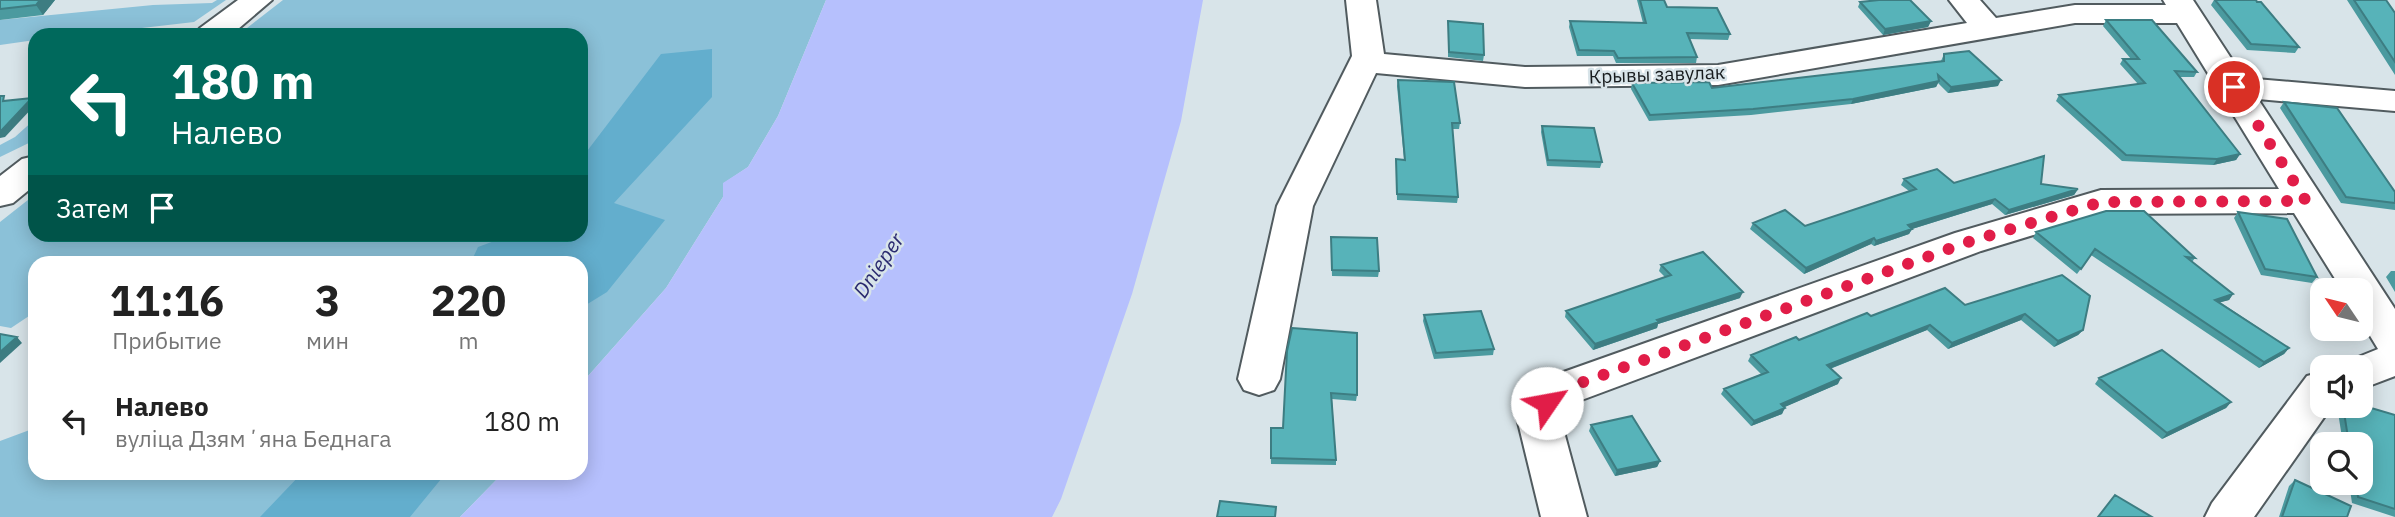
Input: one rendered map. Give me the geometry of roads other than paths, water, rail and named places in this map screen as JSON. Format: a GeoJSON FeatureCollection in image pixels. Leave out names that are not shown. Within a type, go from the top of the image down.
{"type":"FeatureCollection","features":[{"type":"Feature","properties":{"kind":"street"},"geometry":{"type":"LineString","coordinates":[[220,28],[257,0]]}},
{"type":"Feature","properties":{"kind":"street"},"geometry":{"type":"LineString","coordinates":[[1259,379],[1295,206],[1368,56],[1361,0]]}},
{"type":"Feature","properties":{"kind":"street"},"geometry":{"type":"LineString","coordinates":[[1964,0],[1988,28]]}},
{"type":"Feature","properties":{"kind":"street"},"geometry":{"type":"LineString","coordinates":[[2182,7],[2395,342]]}},
{"type":"Feature","properties":{"kind":"street","name":"Крывы завулак"},"geometry":{"type":"LineString","coordinates":[[1365,62],[1525,77],[1718,75],[2075,14],[2182,7]]}},
{"type":"Feature","properties":{"kind":"street"},"geometry":{"type":"LineString","coordinates":[[2234,87],[2395,101]]}},
{"type":"Feature","properties":{"kind":"street"},"geometry":{"type":"LineString","coordinates":[[0,194],[28,172]]}},
{"type":"Feature","properties":{"kind":"street"},"geometry":{"type":"LineString","coordinates":[[1564,517],[1538,414],[1556,392],[1968,242],[2101,202],[2306,201]]}},
{"type":"Feature","properties":{"kind":"street"},"geometry":{"type":"LineString","coordinates":[[2373,368],[2395,359]]}},
{"type":"Feature","properties":{"kind":"street"},"geometry":{"type":"LineString","coordinates":[[2228,517],[2310,404]]}},
{"type":"Feature","properties":{"kind":"water","name":"Dnieper"},"geometry":{"type":"Polygon","coordinates":[[[826,0],[1203,0],[1181,121],[1132,294],[1061,499],[1052,517],[460,517],[496,480],[588,480],[588,376],[666,288],[723,197],[723,183],[748,167],[778,116],[826,0]]]}}]}
